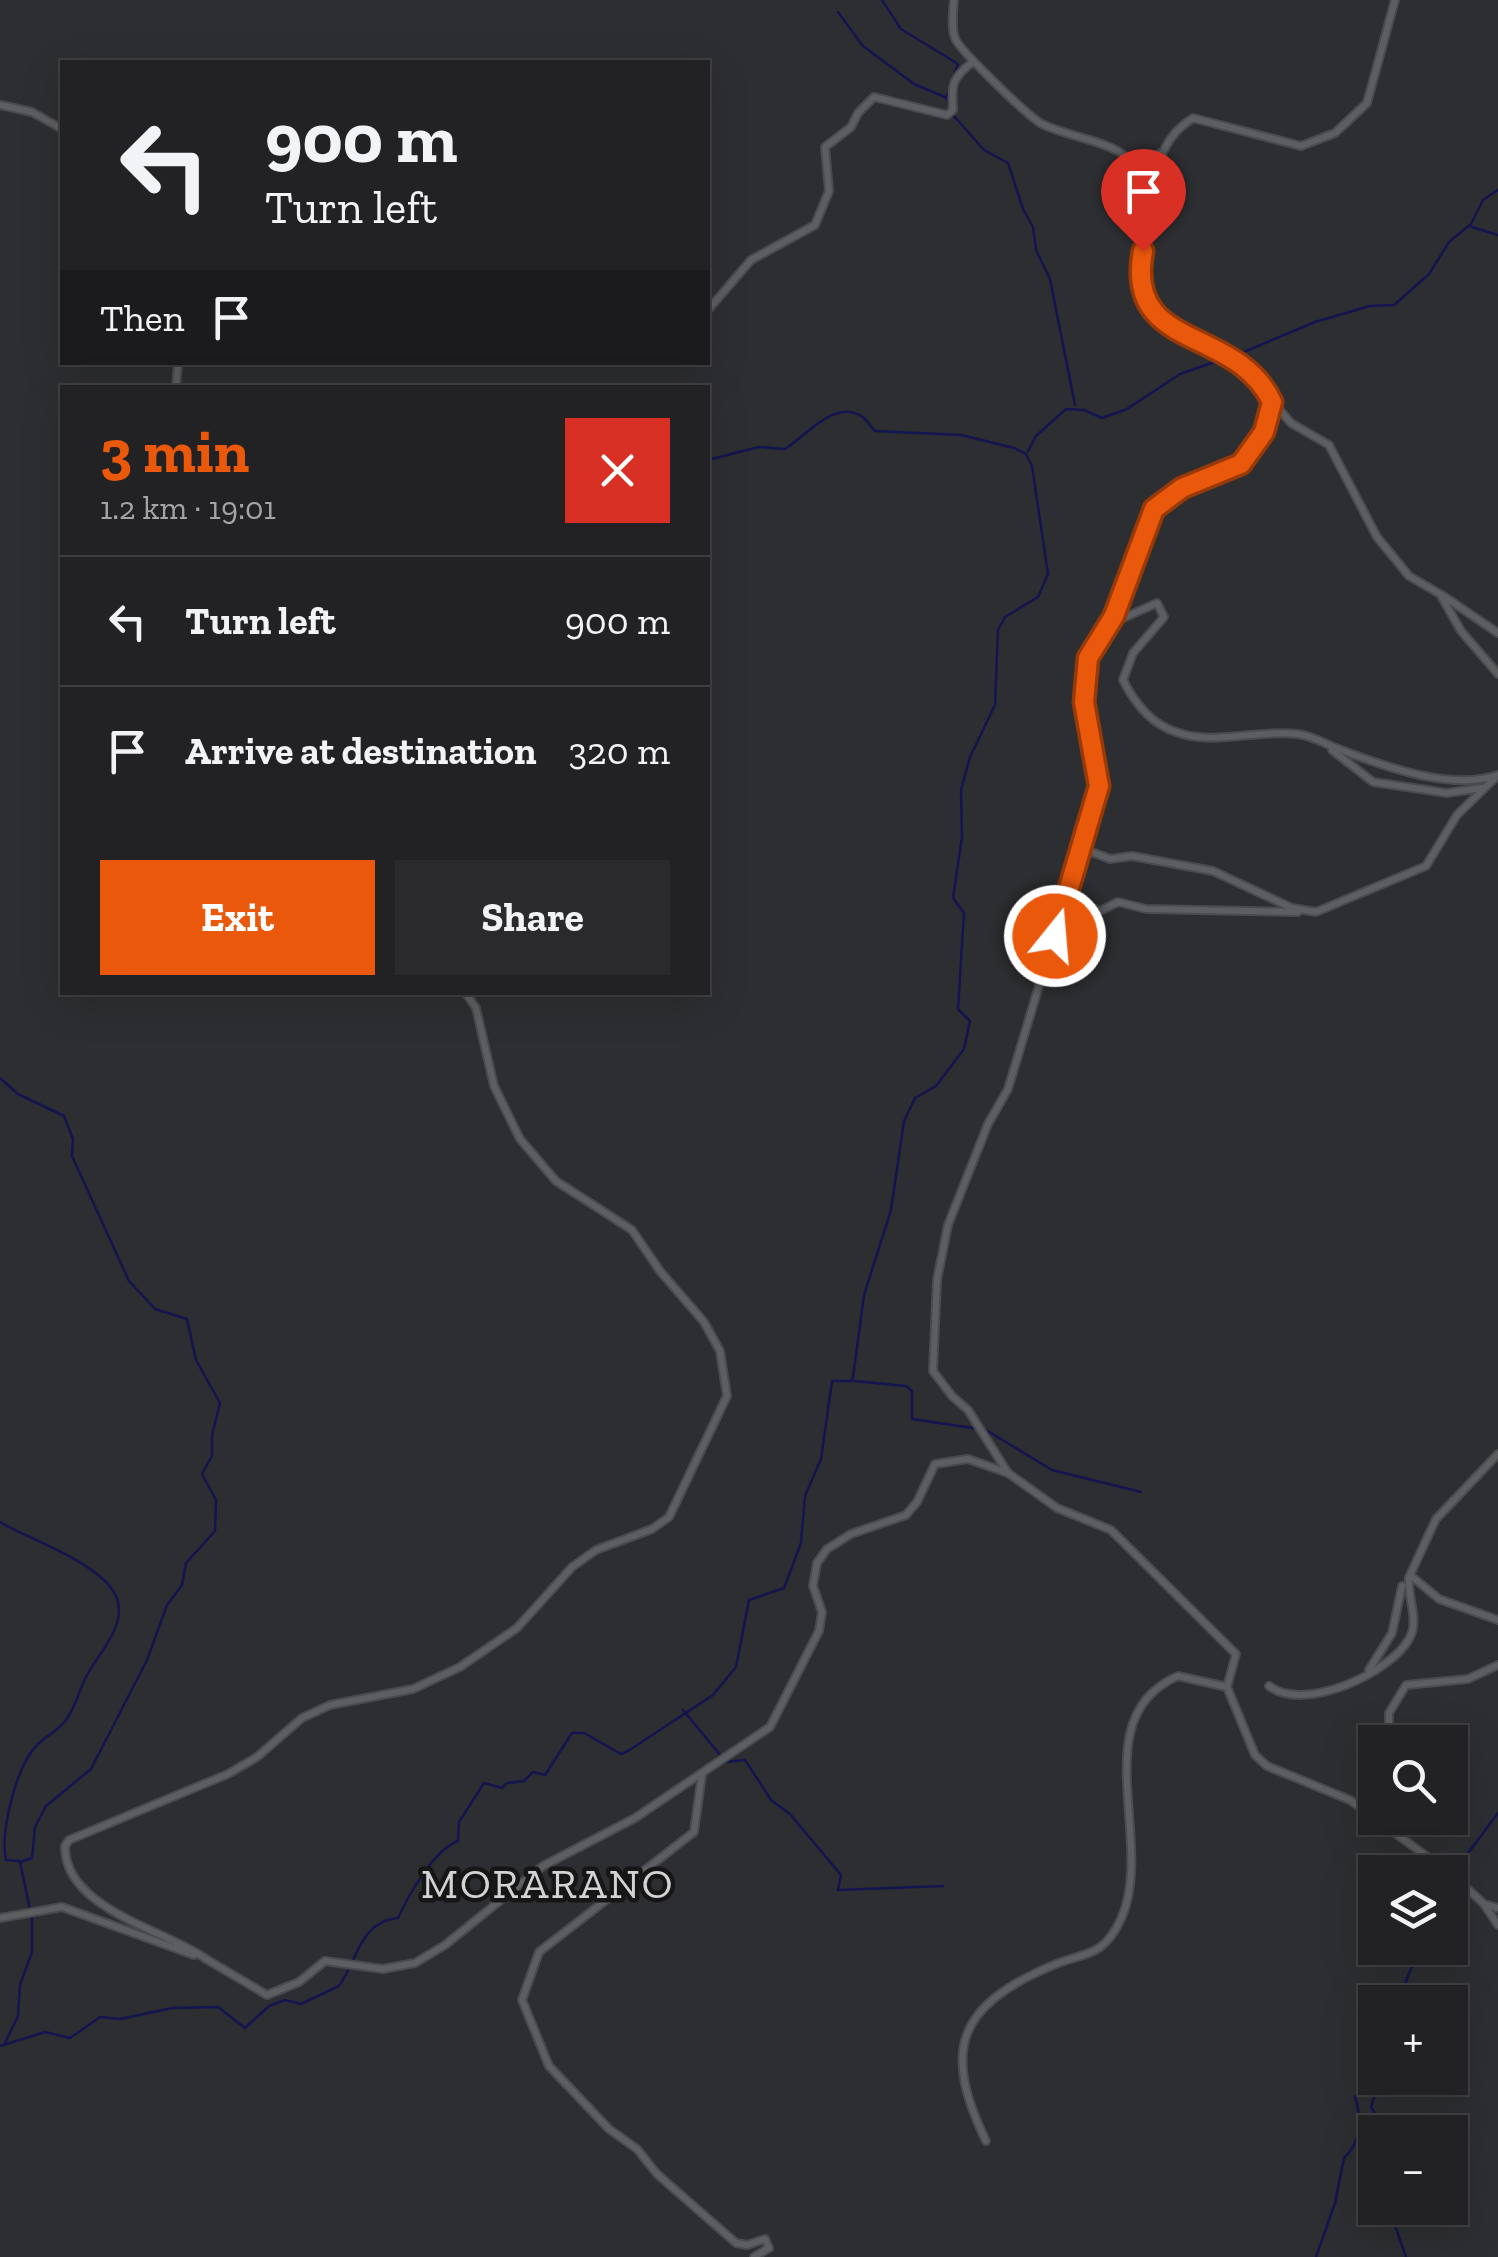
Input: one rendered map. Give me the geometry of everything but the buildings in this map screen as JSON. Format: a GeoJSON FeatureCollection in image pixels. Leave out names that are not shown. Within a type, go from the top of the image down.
{"type":"FeatureCollection","features":[{"type":"Feature","properties":{"kind":"street"},"geometry":{"type":"LineString","coordinates":[[954,0],[954,37],[973,62],[1042,124],[1106,144],[1129,158],[1143,172],[1152,193]]}},
{"type":"Feature","properties":{"kind":"street"},"geometry":{"type":"LineString","coordinates":[[1129,158],[1144,162],[1160,152],[1176,129],[1197,117],[1242,134],[1300,146],[1335,133],[1367,102],[1395,0]]}},
{"type":"Feature","properties":{"kind":"street"},"geometry":{"type":"LineString","coordinates":[[710,308],[750,260],[814,225],[830,191],[825,147],[851,127],[865,104],[874,97],[952,112],[950,88],[961,70],[973,62]]}},
{"type":"Feature","properties":{"kind":"street"},"geometry":{"type":"LineString","coordinates":[[0,106],[32,112],[60,127]]}},
{"type":"Feature","properties":{"kind":"street"},"geometry":{"type":"LineString","coordinates":[[1160,152],[1152,193],[1153,218],[1140,264],[1146,301],[1155,316],[1180,333],[1232,356],[1264,386],[1291,423],[1329,445],[1376,537],[1409,576],[1498,633]]}},
{"type":"Feature","properties":{"kind":"street"},"geometry":{"type":"LineString","coordinates":[[1110,624],[1154,509],[1182,488],[1241,464],[1264,432],[1272,402]]}},
{"type":"Feature","properties":{"kind":"street"},"geometry":{"type":"LineString","coordinates":[[1440,594],[1460,631],[1498,674]]}},
{"type":"Feature","properties":{"kind":"street"},"geometry":{"type":"LineString","coordinates":[[1008,1473],[983,1430],[933,1370],[938,1280],[948,1225],[988,1124],[1008,1089],[1099,786],[1084,680],[1088,658],[1100,631],[1156,603],[1162,609],[1164,617],[1133,653],[1122,680],[1146,714],[1174,732],[1226,737],[1302,734],[1437,777],[1468,781],[1498,775]]}},
{"type":"Feature","properties":{"kind":"street"},"geometry":{"type":"LineString","coordinates":[[1324,742],[1373,782],[1446,793],[1487,787]]}},
{"type":"Feature","properties":{"kind":"street"},"geometry":{"type":"LineString","coordinates":[[1066,899],[1100,911],[1118,902],[1146,909],[1330,909],[1378,884],[1426,866],[1457,815],[1498,775]]}},
{"type":"Feature","properties":{"kind":"street"},"geometry":{"type":"LineString","coordinates":[[1081,848],[1110,859],[1132,856],[1213,870],[1304,912]]}},
{"type":"Feature","properties":{"kind":"street"},"geometry":{"type":"LineString","coordinates":[[466,995],[481,1024],[494,1086],[520,1140],[556,1181],[632,1230],[714,1337],[727,1396],[670,1517],[652,1529],[596,1550],[572,1567],[517,1628],[460,1667],[412,1688],[369,1694],[316,1712],[228,1774],[69,1840],[65,1846],[68,1868],[99,1901],[267,1995],[300,1982],[325,1961],[383,1969],[416,1963],[444,1946],[543,1866],[635,1818],[770,1726],[799,1677],[820,1630],[822,1612],[813,1586],[817,1563],[827,1549],[851,1534],[886,1526],[906,1515],[917,1502],[935,1464],[968,1460],[1008,1473],[1057,1508],[1110,1530],[1236,1654],[1227,1686],[1255,1755],[1268,1766],[1358,1805]]}},
{"type":"Feature","properties":{"kind":"street"},"geometry":{"type":"LineString","coordinates":[[1269,1686],[1292,1695],[1324,1694],[1357,1682],[1410,1638],[1414,1627],[1407,1593],[1410,1575],[1436,1519],[1498,1454]]}},
{"type":"Feature","properties":{"kind":"street"},"geometry":{"type":"LineString","coordinates":[[1410,1575],[1440,1599],[1498,1620]]}},
{"type":"Feature","properties":{"kind":"street"},"geometry":{"type":"LineString","coordinates":[[1368,1671],[1392,1633],[1402,1586]]}},
{"type":"Feature","properties":{"kind":"street"},"geometry":{"type":"LineString","coordinates":[[1390,1725],[1390,1713],[1406,1685],[1468,1680],[1498,1665]]}},
{"type":"Feature","properties":{"kind":"street"},"geometry":{"type":"LineString","coordinates":[[986,2141],[962,2088],[964,2039],[982,2007],[1045,1968],[1099,1951],[1120,1922],[1131,1892],[1133,1866],[1130,1728],[1144,1697],[1178,1676],[1227,1686]]}},
{"type":"Feature","properties":{"kind":"street"},"geometry":{"type":"LineString","coordinates":[[702,1773],[694,1832],[540,1952],[522,2000],[549,2066],[609,2129],[637,2149],[657,2174],[736,2243],[747,2245],[766,2238],[768,2248],[754,2257]]}},
{"type":"Feature","properties":{"kind":"street"},"geometry":{"type":"LineString","coordinates":[[1401,1835],[1427,1855]]}},
{"type":"Feature","properties":{"kind":"street"},"geometry":{"type":"LineString","coordinates":[[1468,1889],[1498,1925]]}},
{"type":"Feature","properties":{"kind":"street"},"geometry":{"type":"LineString","coordinates":[[1483,1903],[1498,1908]]}},
{"type":"Feature","properties":{"kind":"street"},"geometry":{"type":"LineString","coordinates":[[1,1917],[62,1908],[206,1959]]}},
{"type":"Feature","properties":{"kind":"waterway"},"geometry":{"type":"LineString","coordinates":[[882,0],[901,29],[958,64],[947,96]]}},
{"type":"Feature","properties":{"kind":"waterway"},"geometry":{"type":"LineString","coordinates":[[838,12],[863,46],[914,84],[947,98],[950,107]]}},
{"type":"Feature","properties":{"kind":"waterway"},"geometry":{"type":"LineString","coordinates":[[953,115],[984,150],[1008,163],[1033,227],[1036,250],[1050,279],[1075,405]]}},
{"type":"Feature","properties":{"kind":"waterway"},"geometry":{"type":"LineString","coordinates":[[1234,356],[1315,322],[1370,306],[1394,305],[1429,274],[1449,242],[1471,224],[1483,200],[1498,190]]}},
{"type":"Feature","properties":{"kind":"waterway"},"geometry":{"type":"LineString","coordinates":[[1472,227],[1498,235]]}},
{"type":"Feature","properties":{"kind":"waterway"},"geometry":{"type":"LineString","coordinates":[[1028,451],[1036,436],[1066,409],[1084,410],[1102,418],[1127,409],[1180,374],[1226,358]]}},
{"type":"Feature","properties":{"kind":"waterway"},"geometry":{"type":"LineString","coordinates":[[0,2046],[45,2032],[70,2038],[100,2017],[120,2019],[172,2008],[218,2007],[245,2028],[269,2006],[285,2000],[301,2004],[339,1986],[367,1934],[375,1926],[398,1918],[431,1863],[458,1841],[459,1822],[484,1783],[502,1788],[507,1783],[524,1781],[533,1772],[545,1775],[572,1733],[584,1733],[621,1754],[628,1751],[713,1695],[736,1667],[749,1600],[784,1588],[801,1543],[805,1496],[821,1459],[832,1381],[851,1381],[853,1377],[864,1295],[891,1210],[904,1121],[915,1098],[936,1086],[964,1049],[970,1021],[958,1009],[964,913],[953,898],[962,837],[961,790],[970,757],[995,705],[998,630],[1005,617],[1038,597],[1048,574],[1032,466],[1026,454],[1014,448],[961,435],[875,431],[864,418],[843,412],[821,421],[785,449],[759,447],[710,459]]}},
{"type":"Feature","properties":{"kind":"waterway"},"geometry":{"type":"LineString","coordinates":[[0,1078],[18,1094],[64,1116],[73,1139],[72,1156],[129,1281],[155,1309],[187,1319],[196,1360],[220,1403],[212,1435],[212,1456],[202,1474],[216,1500],[215,1531],[186,1563],[182,1585],[167,1605],[147,1660],[91,1769],[46,1806],[35,1827],[32,1858],[20,1862],[32,1919],[32,1952],[20,1985],[18,2016],[5,2043]]}},
{"type":"Feature","properties":{"kind":"waterway"},"geometry":{"type":"LineString","coordinates":[[854,1381],[906,1386],[912,1391],[912,1419],[986,1430],[1052,1470],[1141,1492]]}},
{"type":"Feature","properties":{"kind":"waterway"},"geometry":{"type":"LineString","coordinates":[[0,1522],[96,1573],[108,1584],[119,1607],[110,1640],[85,1679],[69,1715],[29,1755],[16,1783],[5,1848],[6,1860],[19,1861]]}},
{"type":"Feature","properties":{"kind":"waterway"},"geometry":{"type":"LineString","coordinates":[[683,1710],[721,1756]]}},
{"type":"Feature","properties":{"kind":"waterway"},"geometry":{"type":"LineString","coordinates":[[725,1762],[745,1760],[771,1800],[790,1814],[841,1875],[838,1890],[943,1886]]}},
{"type":"Feature","properties":{"kind":"waterway"},"geometry":{"type":"LineString","coordinates":[[1467,1855],[1498,1813]]}},
{"type":"Feature","properties":{"kind":"waterway"},"geometry":{"type":"LineString","coordinates":[[1405,1985],[1412,1965]]}},
{"type":"Feature","properties":{"kind":"waterway"},"geometry":{"type":"LineString","coordinates":[[1316,2257],[1335,2203],[1344,2158],[1357,2138],[1358,2093]]}},
{"type":"Feature","properties":{"kind":"waterway"},"geometry":{"type":"LineString","coordinates":[[1375,2095],[1371,2107],[1376,2115]]}},
{"type":"Feature","properties":{"kind":"waterway"},"geometry":{"type":"LineString","coordinates":[[1395,2225],[1406,2257]]}},
{"type":"Feature","properties":{"kind":"district","name":"MORARANO"},"geometry":{"type":"Point","coordinates":[548,1883]}},
{"type":"Feature","properties":{"kind":"route"},"geometry":{"type":"LineString","coordinates":[[1055,936],[1099,786],[1084,702],[1088,658],[1100,631],[1114,616],[1120,590],[1154,509],[1182,488],[1241,464],[1264,432],[1272,402],[1264,386],[1236,358],[1180,333],[1155,316],[1140,284],[1143,251]]}}]}
